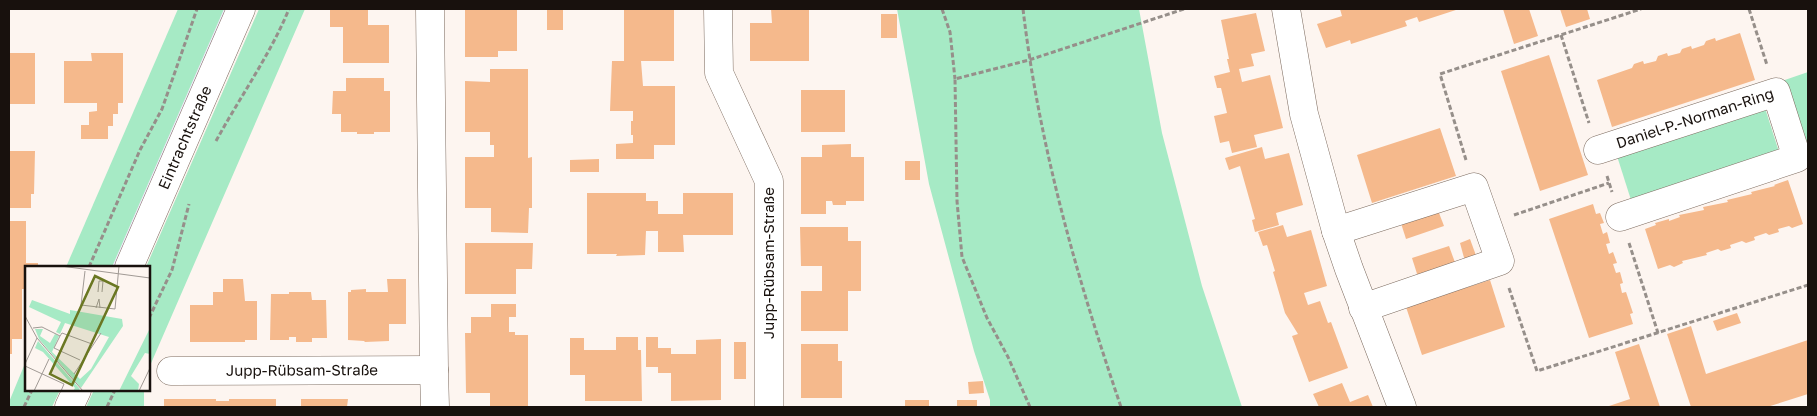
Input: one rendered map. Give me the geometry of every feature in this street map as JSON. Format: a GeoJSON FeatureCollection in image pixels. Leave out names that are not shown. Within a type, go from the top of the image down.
{"type":"FeatureCollection","features":[{"type":"Feature","properties":{"kind":"street","name":"Eintrachtstraße"},"geometry":{"type":"LineString","coordinates":[[129,266],[241,9]]}},
{"type":"Feature","properties":{"kind":"street"},"geometry":{"type":"LineString","coordinates":[[430,9],[435,407]]}},
{"type":"Feature","properties":{"kind":"street","name":"Jupp-Rübsam-Straße"},"geometry":{"type":"LineString","coordinates":[[718,9],[719,73],[769,181],[769,407]]}},
{"type":"Feature","properties":{"kind":"street"},"geometry":{"type":"LineString","coordinates":[[1286,9],[1304,114],[1336,232],[1363,308],[1402,407]]}},
{"type":"Feature","properties":{"kind":"street","name":"Daniel-P.-Norman-Ring"},"geometry":{"type":"LineString","coordinates":[[1598,150],[1776,92],[1797,158],[1620,217]]}},
{"type":"Feature","properties":{"kind":"street"},"geometry":{"type":"LineString","coordinates":[[1336,232],[1474,187],[1500,261],[1363,308]]}},
{"type":"Feature","properties":{"kind":"street","name":"Jupp-Rübsam-Straße"},"geometry":{"type":"LineString","coordinates":[[170,371],[434,370]]}},
{"type":"Feature","properties":{"kind":"street"},"geometry":{"type":"LineString","coordinates":[[70,407],[77,391]]}},
{"type":"Feature","properties":{"kind":"path"},"geometry":{"type":"LineString","coordinates":[[89,266],[140,150],[162,109],[197,9]]}},
{"type":"Feature","properties":{"kind":"path"},"geometry":{"type":"LineString","coordinates":[[212,150],[238,100],[280,31],[289,9]]}},
{"type":"Feature","properties":{"kind":"path"},"geometry":{"type":"LineString","coordinates":[[942,9],[950,32],[955,79],[957,201],[962,257],[987,318],[1030,407]]}},
{"type":"Feature","properties":{"kind":"path"},"geometry":{"type":"LineString","coordinates":[[1022,9],[1029,60],[1063,221],[1094,330],[1120,407]]}},
{"type":"Feature","properties":{"kind":"path"},"geometry":{"type":"LineString","coordinates":[[955,79],[1029,60],[1184,9]]}},
{"type":"Feature","properties":{"kind":"path"},"geometry":{"type":"LineString","coordinates":[[1474,187],[1440,74],[1640,9]]}},
{"type":"Feature","properties":{"kind":"path"},"geometry":{"type":"LineString","coordinates":[[1749,9],[1776,92]]}},
{"type":"Feature","properties":{"kind":"path","name":"Daniel-P.-Norman-Ring"},"geometry":{"type":"LineString","coordinates":[[1561,36],[1658,333]]}},
{"type":"Feature","properties":{"kind":"path"},"geometry":{"type":"LineString","coordinates":[[1487,224],[1609,183]]}},
{"type":"Feature","properties":{"kind":"path"},"geometry":{"type":"LineString","coordinates":[[150,316],[172,270],[190,200]]}},
{"type":"Feature","properties":{"kind":"path"},"geometry":{"type":"LineString","coordinates":[[1500,261],[1537,372],[1808,284]]}},
{"type":"Feature","properties":{"kind":"path"},"geometry":{"type":"LineString","coordinates":[[24,407],[32,391]]}},
{"type":"Feature","properties":{"kind":"path"},"geometry":{"type":"LineString","coordinates":[[107,407],[115,391]]}},
{"type":"Feature","properties":{"kind":"shaded area"},"geometry":{"type":"Polygon","coordinates":[[[224,9],[230,9],[118,266],[112,266],[224,9]]]}},
{"type":"Feature","properties":{"kind":"green space"},"geometry":{"type":"Polygon","coordinates":[[[178,9],[224,9],[112,266],[66,266],[178,9]]]}},
{"type":"Feature","properties":{"kind":"green space"},"geometry":{"type":"Polygon","coordinates":[[[259,9],[305,9],[150,366],[150,266],[146,266],[259,9]]]}},
{"type":"Feature","properties":{"kind":"green space"},"geometry":{"type":"Polygon","coordinates":[[[897,9],[1139,9],[1162,133],[1202,286],[1242,407],[990,407],[990,400],[974,351],[929,184],[897,9]]]}},
{"type":"Feature","properties":{"kind":"green space"},"geometry":{"type":"Polygon","coordinates":[[[1808,72],[1808,164],[1779,82],[1808,72]]]}},
{"type":"Feature","properties":{"kind":"green space"},"geometry":{"type":"Polygon","coordinates":[[[1765,108],[1779,152],[1631,200],[1617,156],[1765,108]]]}},
{"type":"Feature","properties":{"kind":"green space"},"geometry":{"type":"Polygon","coordinates":[[[25,363],[25,391],[60,391],[52,407],[9,407],[9,402],[25,363]]]}},
{"type":"Feature","properties":{"kind":"green space"},"geometry":{"type":"Polygon","coordinates":[[[94,391],[144,391],[144,407],[86,407],[94,391]]]}},
{"type":"Feature","properties":{"kind":"building"},"geometry":{"type":"Polygon","coordinates":[[[330,9],[368,9],[368,25],[389,25],[389,63],[343,63],[343,27],[330,27],[330,9]]]}},
{"type":"Feature","properties":{"kind":"building"},"geometry":{"type":"Polygon","coordinates":[[[465,9],[517,9],[517,51],[498,51],[498,57],[465,57],[465,9]]]}},
{"type":"Feature","properties":{"kind":"building"},"geometry":{"type":"Polygon","coordinates":[[[547,9],[563,9],[563,30],[547,30],[547,9]]]}},
{"type":"Feature","properties":{"kind":"building"},"geometry":{"type":"Polygon","coordinates":[[[624,9],[674,10],[674,61],[641,61],[643,86],[675,86],[675,145],[654,145],[654,159],[616,159],[616,144],[633,143],[631,121],[633,121],[633,111],[610,111],[612,61],[624,61],[624,9]]]}},
{"type":"Feature","properties":{"kind":"building"},"geometry":{"type":"Polygon","coordinates":[[[771,9],[809,9],[809,61],[750,61],[750,23],[772,23],[771,9]]]}},
{"type":"Feature","properties":{"kind":"building"},"geometry":{"type":"Polygon","coordinates":[[[1340,9],[1459,9],[1419,22],[1417,17],[1405,21],[1407,26],[1351,44],[1350,40],[1326,48],[1317,24],[1342,16],[1340,9]]]}},
{"type":"Feature","properties":{"kind":"building"},"geometry":{"type":"Polygon","coordinates":[[[1503,9],[1529,9],[1538,36],[1514,44],[1503,9]]]}},
{"type":"Feature","properties":{"kind":"building"},"geometry":{"type":"Polygon","coordinates":[[[1560,9],[1587,9],[1590,19],[1566,27],[1560,9]]]}},
{"type":"Feature","properties":{"kind":"building"},"geometry":{"type":"Polygon","coordinates":[[[1256,13],[1265,51],[1251,54],[1254,66],[1239,69],[1242,82],[1270,75],[1283,128],[1254,135],[1257,147],[1232,153],[1229,141],[1220,143],[1214,116],[1227,113],[1221,88],[1217,88],[1214,76],[1230,72],[1221,20],[1256,13]]]}},
{"type":"Feature","properties":{"kind":"building"},"geometry":{"type":"Polygon","coordinates":[[[881,14],[897,14],[897,38],[881,38],[881,14]]]}},
{"type":"Feature","properties":{"kind":"building"},"geometry":{"type":"Polygon","coordinates":[[[1740,33],[1755,80],[1612,127],[1597,80],[1632,68],[1634,64],[1643,61],[1644,64],[1656,61],[1658,56],[1667,53],[1668,56],[1680,53],[1682,49],[1691,46],[1692,49],[1704,45],[1706,41],[1715,38],[1716,41],[1740,33]]]}},
{"type":"Feature","properties":{"kind":"building"},"geometry":{"type":"Polygon","coordinates":[[[9,53],[35,53],[35,104],[9,104],[9,53]]]}},
{"type":"Feature","properties":{"kind":"building"},"geometry":{"type":"Polygon","coordinates":[[[91,53],[123,53],[123,103],[118,103],[118,114],[113,114],[113,126],[108,126],[108,139],[81,139],[81,125],[89,125],[89,112],[97,111],[97,103],[64,103],[64,61],[92,61],[91,53]]]}},
{"type":"Feature","properties":{"kind":"building"},"geometry":{"type":"Polygon","coordinates":[[[1549,55],[1588,175],[1540,191],[1501,71],[1549,55]]]}},
{"type":"Feature","properties":{"kind":"building"},"geometry":{"type":"Polygon","coordinates":[[[490,69],[528,69],[528,158],[532,157],[532,208],[529,208],[528,233],[491,232],[491,208],[465,208],[465,157],[494,157],[494,145],[490,145],[490,132],[465,132],[465,81],[490,82],[490,69]]]}},
{"type":"Feature","properties":{"kind":"building"},"geometry":{"type":"Polygon","coordinates":[[[346,78],[384,78],[384,91],[390,91],[390,132],[357,134],[357,132],[341,132],[341,114],[332,114],[333,91],[346,91],[346,78]]]}},
{"type":"Feature","properties":{"kind":"building"},"geometry":{"type":"Polygon","coordinates":[[[801,90],[845,90],[845,132],[801,132],[801,90]]]}},
{"type":"Feature","properties":{"kind":"building"},"geometry":{"type":"Polygon","coordinates":[[[1440,128],[1456,176],[1372,203],[1357,155],[1440,128]]]}},
{"type":"Feature","properties":{"kind":"building"},"geometry":{"type":"Polygon","coordinates":[[[851,144],[851,157],[864,157],[864,201],[846,201],[846,205],[833,205],[832,201],[826,201],[826,214],[801,214],[801,157],[822,157],[822,145],[851,144]]]}},
{"type":"Feature","properties":{"kind":"building"},"geometry":{"type":"Polygon","coordinates":[[[1262,147],[1265,159],[1289,153],[1303,205],[1276,213],[1279,225],[1255,232],[1252,220],[1255,219],[1240,166],[1229,170],[1225,158],[1262,147]]]}},
{"type":"Feature","properties":{"kind":"building"},"geometry":{"type":"Polygon","coordinates":[[[9,151],[35,151],[34,194],[31,194],[31,208],[9,208],[9,151]]]}},
{"type":"Feature","properties":{"kind":"building"},"geometry":{"type":"Polygon","coordinates":[[[599,159],[599,172],[570,172],[570,160],[599,159]]]}},
{"type":"Feature","properties":{"kind":"building"},"geometry":{"type":"Polygon","coordinates":[[[905,161],[920,161],[920,180],[905,180],[905,161]]]}},
{"type":"Feature","properties":{"kind":"building"},"geometry":{"type":"Polygon","coordinates":[[[1788,180],[1803,224],[1792,228],[1789,226],[1778,229],[1779,232],[1769,235],[1766,233],[1754,237],[1755,240],[1746,243],[1742,241],[1730,245],[1731,248],[1721,251],[1718,249],[1706,253],[1707,255],[1682,261],[1683,263],[1674,267],[1670,265],[1658,269],[1645,229],[1656,225],[1655,223],[1669,219],[1669,221],[1680,217],[1679,215],[1704,210],[1703,207],[1728,202],[1727,200],[1752,194],[1751,192],[1775,186],[1788,180]]]}},
{"type":"Feature","properties":{"kind":"building"},"geometry":{"type":"Polygon","coordinates":[[[587,193],[646,193],[646,201],[658,201],[658,214],[683,214],[683,193],[733,193],[733,235],[683,235],[684,252],[658,252],[658,231],[646,231],[645,255],[587,254],[587,193]]]}},
{"type":"Feature","properties":{"kind":"building"},"geometry":{"type":"Polygon","coordinates":[[[1593,204],[1596,214],[1600,213],[1604,223],[1600,224],[1603,234],[1607,232],[1610,243],[1606,244],[1609,254],[1613,252],[1617,263],[1613,264],[1616,273],[1620,272],[1623,283],[1620,284],[1622,293],[1626,292],[1633,313],[1630,314],[1633,324],[1589,338],[1549,219],[1593,204]]]}},
{"type":"Feature","properties":{"kind":"building"},"geometry":{"type":"Polygon","coordinates":[[[1436,205],[1444,226],[1406,239],[1399,217],[1436,205]]]}},
{"type":"Feature","properties":{"kind":"building"},"geometry":{"type":"Polygon","coordinates":[[[9,221],[26,221],[26,263],[38,263],[38,266],[25,266],[25,289],[22,289],[22,339],[12,339],[12,354],[9,354],[9,221]]]}},
{"type":"Feature","properties":{"kind":"building"},"geometry":{"type":"Polygon","coordinates":[[[1283,225],[1287,237],[1311,230],[1327,286],[1304,293],[1308,305],[1320,301],[1328,323],[1331,322],[1348,368],[1309,382],[1292,336],[1298,334],[1285,313],[1267,245],[1263,246],[1258,232],[1283,225]]]}},
{"type":"Feature","properties":{"kind":"building"},"geometry":{"type":"Polygon","coordinates":[[[800,227],[848,227],[848,241],[861,241],[861,291],[848,291],[848,331],[801,331],[801,291],[822,291],[822,266],[801,266],[800,227]]]}},
{"type":"Feature","properties":{"kind":"building"},"geometry":{"type":"Polygon","coordinates":[[[1470,239],[1478,261],[1466,265],[1460,243],[1470,239]]]}},
{"type":"Feature","properties":{"kind":"building"},"geometry":{"type":"Polygon","coordinates":[[[465,243],[533,243],[532,269],[516,269],[516,294],[465,294],[465,243]]]}},
{"type":"Feature","properties":{"kind":"building"},"geometry":{"type":"Polygon","coordinates":[[[1449,246],[1457,268],[1419,280],[1412,258],[1449,246]]]}},
{"type":"Feature","properties":{"kind":"building"},"geometry":{"type":"Polygon","coordinates":[[[223,279],[243,279],[245,301],[257,301],[257,340],[245,340],[245,342],[190,342],[190,305],[213,305],[213,292],[223,292],[223,279]]]}},
{"type":"Feature","properties":{"kind":"building"},"geometry":{"type":"Polygon","coordinates":[[[387,279],[406,279],[406,324],[389,324],[389,341],[365,342],[348,340],[348,292],[366,289],[366,292],[388,292],[387,279]]]}},
{"type":"Feature","properties":{"kind":"building"},"geometry":{"type":"Polygon","coordinates":[[[1490,280],[1505,327],[1422,355],[1406,307],[1490,280]]]}},
{"type":"Feature","properties":{"kind":"building"},"geometry":{"type":"Polygon","coordinates":[[[289,292],[311,292],[312,300],[326,300],[327,338],[312,338],[312,342],[296,342],[296,337],[289,337],[289,340],[270,340],[271,294],[289,294],[289,292]]]}},
{"type":"Feature","properties":{"kind":"building"},"geometry":{"type":"Polygon","coordinates":[[[491,304],[516,304],[516,317],[509,317],[509,332],[515,332],[515,335],[528,335],[528,407],[490,407],[490,393],[466,393],[465,333],[471,333],[471,317],[491,317],[491,304]]]}},
{"type":"Feature","properties":{"kind":"building"},"geometry":{"type":"Polygon","coordinates":[[[1737,313],[1741,323],[1717,331],[1713,321],[1737,313]]]}},
{"type":"Feature","properties":{"kind":"building"},"geometry":{"type":"Polygon","coordinates":[[[1691,326],[1706,374],[1808,340],[1808,394],[1767,407],[1691,407],[1667,334],[1691,326]]]}},
{"type":"Feature","properties":{"kind":"building"},"geometry":{"type":"Polygon","coordinates":[[[616,337],[638,337],[638,350],[641,350],[642,401],[585,401],[585,375],[570,375],[570,338],[584,338],[584,350],[616,350],[616,337]]]}},
{"type":"Feature","properties":{"kind":"building"},"geometry":{"type":"Polygon","coordinates":[[[646,337],[658,337],[658,348],[671,348],[671,354],[696,354],[696,340],[721,339],[721,400],[671,401],[671,373],[658,373],[658,367],[646,367],[646,337]]]}},
{"type":"Feature","properties":{"kind":"building"},"geometry":{"type":"Polygon","coordinates":[[[734,342],[746,342],[746,379],[734,379],[734,342]]]}},
{"type":"Feature","properties":{"kind":"building"},"geometry":{"type":"Polygon","coordinates":[[[801,344],[838,344],[838,361],[842,361],[842,398],[801,398],[801,344]]]}},
{"type":"Feature","properties":{"kind":"building"},"geometry":{"type":"Polygon","coordinates":[[[1639,344],[1660,407],[1606,407],[1630,399],[1615,352],[1639,344]]]}},
{"type":"Feature","properties":{"kind":"building"},"geometry":{"type":"Polygon","coordinates":[[[983,381],[984,393],[969,394],[968,382],[983,381]]]}},
{"type":"Feature","properties":{"kind":"building"},"geometry":{"type":"Polygon","coordinates":[[[1342,383],[1350,402],[1368,395],[1373,407],[1319,407],[1313,394],[1342,383]]]}},
{"type":"Feature","properties":{"kind":"building"},"geometry":{"type":"Polygon","coordinates":[[[164,399],[216,399],[216,401],[229,401],[229,399],[276,399],[276,407],[164,407],[164,399]]]}},
{"type":"Feature","properties":{"kind":"building"},"geometry":{"type":"Polygon","coordinates":[[[301,399],[348,399],[347,407],[301,407],[301,399]]]}},
{"type":"Feature","properties":{"kind":"building"},"geometry":{"type":"Polygon","coordinates":[[[905,400],[929,400],[929,407],[905,407],[905,400]]]}},
{"type":"Feature","properties":{"kind":"building"},"geometry":{"type":"Polygon","coordinates":[[[957,400],[977,400],[977,407],[957,407],[957,400]]]}}]}
